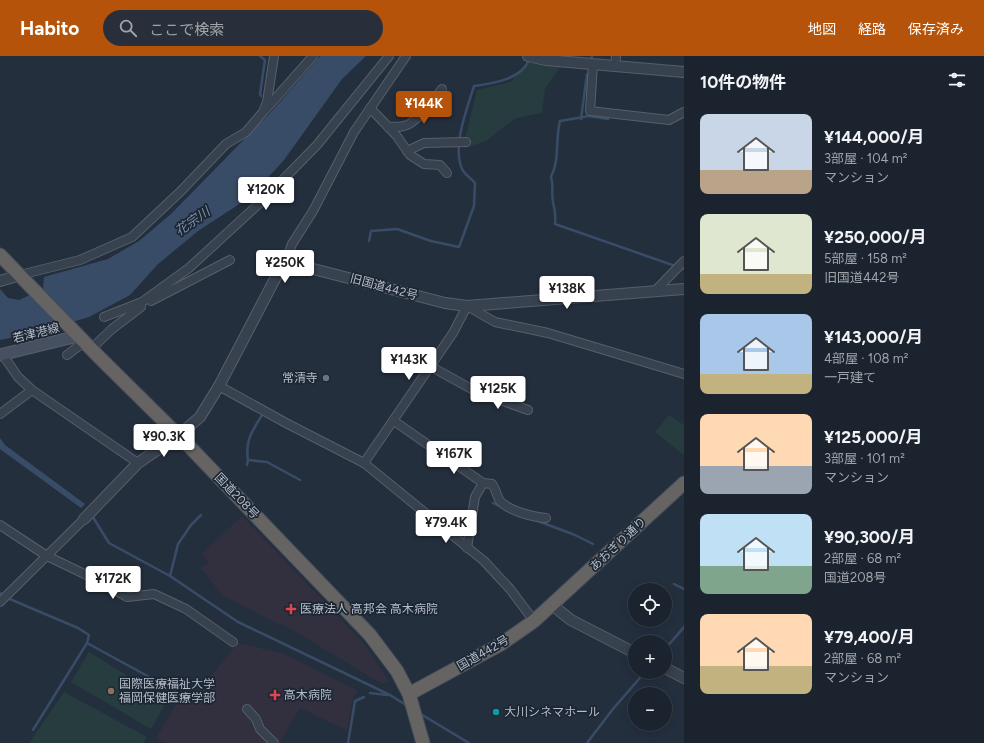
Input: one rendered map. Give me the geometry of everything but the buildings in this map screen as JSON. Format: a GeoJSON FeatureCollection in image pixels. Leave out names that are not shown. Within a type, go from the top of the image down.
{"type":"FeatureCollection","features":[{"type":"Feature","properties":{"kind":"highway","name":"国道208号"},"geometry":{"type":"LineString","coordinates":[[0,255],[63,321],[179,435],[370,635],[397,671],[410,697],[422,743]]}},
{"type":"Feature","properties":{"kind":"highway","name":"あおぎり通り"},"geometry":{"type":"LineString","coordinates":[[552,606],[684,483]]}},
{"type":"Feature","properties":{"kind":"highway","name":"国道442号"},"geometry":{"type":"LineString","coordinates":[[410,697],[501,644],[534,621],[552,606]]}},
{"type":"Feature","properties":{"kind":"main road","name":"若津港線"},"geometry":{"type":"LineString","coordinates":[[1,355],[84,342]]}},
{"type":"Feature","properties":{"kind":"street"},"geometry":{"type":"LineString","coordinates":[[263,112],[267,102],[274,56]]}},
{"type":"Feature","properties":{"kind":"street"},"geometry":{"type":"LineString","coordinates":[[0,281],[22,277],[80,260],[132,237],[180,192],[226,144],[246,132],[313,56]]}},
{"type":"Feature","properties":{"kind":"street"},"geometry":{"type":"LineString","coordinates":[[67,355],[140,305],[189,268],[262,200],[317,145],[389,56]]}},
{"type":"Feature","properties":{"kind":"street"},"geometry":{"type":"LineString","coordinates":[[0,602],[138,463],[179,435],[200,417],[219,386],[277,275],[284,267],[292,244],[313,211],[354,132],[406,56]]}},
{"type":"Feature","properties":{"kind":"street"},"geometry":{"type":"LineString","coordinates":[[528,56],[546,60],[684,72]]}},
{"type":"Feature","properties":{"kind":"street"},"geometry":{"type":"LineString","coordinates":[[615,66],[616,56]]}},
{"type":"Feature","properties":{"kind":"street"},"geometry":{"type":"LineString","coordinates":[[590,64],[590,111],[669,120],[684,112]]}},
{"type":"Feature","properties":{"kind":"street"},"geometry":{"type":"LineString","coordinates":[[388,127],[405,126],[412,122],[430,104],[442,89]]}},
{"type":"Feature","properties":{"kind":"street"},"geometry":{"type":"LineString","coordinates":[[370,108],[388,127],[407,151],[424,164],[440,165],[447,173]]}},
{"type":"Feature","properties":{"kind":"street"},"geometry":{"type":"LineString","coordinates":[[407,151],[424,143],[466,142]]}},
{"type":"Feature","properties":{"kind":"street"},"geometry":{"type":"LineString","coordinates":[[104,317],[140,305],[230,260]]}},
{"type":"Feature","properties":{"kind":"street"},"geometry":{"type":"LineString","coordinates":[[654,292],[682,263]]}},
{"type":"Feature","properties":{"kind":"street","name":"旧国道442号"},"geometry":{"type":"LineString","coordinates":[[284,267],[294,264],[445,303],[467,306],[684,289]]}},
{"type":"Feature","properties":{"kind":"street"},"geometry":{"type":"LineString","coordinates":[[364,463],[453,333],[467,306],[495,322],[548,333],[684,374]]}},
{"type":"Feature","properties":{"kind":"street"},"geometry":{"type":"LineString","coordinates":[[1,355],[18,377],[32,390],[138,463]]}},
{"type":"Feature","properties":{"kind":"street"},"geometry":{"type":"LineString","coordinates":[[430,366],[475,391],[528,410]]}},
{"type":"Feature","properties":{"kind":"street"},"geometry":{"type":"LineString","coordinates":[[219,386],[286,423],[364,463],[484,562],[510,589],[534,621]]}},
{"type":"Feature","properties":{"kind":"street"},"geometry":{"type":"LineString","coordinates":[[0,414],[32,390]]}},
{"type":"Feature","properties":{"kind":"street"},"geometry":{"type":"LineString","coordinates":[[394,421],[484,483],[492,484],[500,501],[515,510],[533,517],[546,518]]}},
{"type":"Feature","properties":{"kind":"street"},"geometry":{"type":"LineString","coordinates":[[467,548],[475,497],[484,483]]}},
{"type":"Feature","properties":{"kind":"street"},"geometry":{"type":"LineString","coordinates":[[0,525],[47,556],[103,583],[128,597],[154,594],[186,609],[233,642]]}},
{"type":"Feature","properties":{"kind":"street"},"geometry":{"type":"LineString","coordinates":[[552,606],[571,620],[628,649]]}},
{"type":"Feature","properties":{"kind":"street"},"geometry":{"type":"LineString","coordinates":[[672,672],[684,678]]}},
{"type":"Feature","properties":{"kind":"street"},"geometry":{"type":"LineString","coordinates":[[247,709],[256,719],[260,729],[274,743]]}},
{"type":"Feature","properties":{"kind":"shaded area","name":"医療法人 高邦会 高木病院"},"geometry":{"type":"Polygon","coordinates":[[[242,516],[362,641],[389,681],[382,684],[283,624],[280,625],[222,595],[201,568],[209,562],[202,554],[242,516]]]}},
{"type":"Feature","properties":{"kind":"shaded area","name":"高木病院"},"geometry":{"type":"Polygon","coordinates":[[[238,643],[285,654],[358,691],[353,698],[347,730],[300,708],[279,743],[166,743],[156,738],[184,692],[194,697],[238,643]]]}},
{"type":"Feature","properties":{"kind":"green space"},"geometry":{"type":"Polygon","coordinates":[[[530,63],[561,66],[545,89],[542,113],[516,118],[486,141],[465,148],[466,135],[477,90],[510,82],[530,63]]]}},
{"type":"Feature","properties":{"kind":"green space"},"geometry":{"type":"Polygon","coordinates":[[[669,415],[684,425],[684,455],[655,432],[669,415]]]}},
{"type":"Feature","properties":{"kind":"green space"},"geometry":{"type":"Polygon","coordinates":[[[89,652],[167,700],[151,729],[71,682],[89,652]]]}},
{"type":"Feature","properties":{"kind":"green space"},"geometry":{"type":"Polygon","coordinates":[[[64,692],[147,737],[143,743],[29,743],[64,692]]]}},
{"type":"Feature","properties":{"kind":"water","name":"花宗川"},"geometry":{"type":"Polygon","coordinates":[[[320,56],[366,56],[342,79],[284,160],[250,197],[198,231],[158,264],[130,295],[89,317],[35,333],[0,340],[0,289],[8,298],[19,300],[43,289],[44,277],[108,259],[139,241],[171,214],[272,111],[320,56]]]}},
{"type":"Feature","properties":{"kind":"water"},"geometry":{"type":"Polygon","coordinates":[[[0,438],[5,445],[85,504],[81,508],[0,449],[0,438]]]}},
{"type":"Feature","properties":{"kind":"waterway"},"geometry":{"type":"LineString","coordinates":[[260,56],[265,60],[260,94],[261,96]]}},
{"type":"Feature","properties":{"kind":"waterway"},"geometry":{"type":"LineString","coordinates":[[590,62],[592,56]]}},
{"type":"Feature","properties":{"kind":"waterway"},"geometry":{"type":"LineString","coordinates":[[369,241],[371,231],[397,229],[431,241],[459,247],[474,206],[475,183],[464,173],[459,160],[460,139],[464,116],[474,86],[498,82],[514,76],[521,71],[530,58]]}},
{"type":"Feature","properties":{"kind":"waterway"},"geometry":{"type":"LineString","coordinates":[[581,119],[587,74]]}},
{"type":"Feature","properties":{"kind":"waterway"},"geometry":{"type":"LineString","coordinates":[[608,119],[589,116],[560,121],[556,164],[551,177],[555,224],[684,269]]}},
{"type":"Feature","properties":{"kind":"waterway"},"geometry":{"type":"LineString","coordinates":[[262,415],[252,431],[248,441],[248,460],[267,462],[300,480]]}},
{"type":"Feature","properties":{"kind":"waterway"},"geometry":{"type":"LineString","coordinates":[[247,465],[248,460]]}},
{"type":"Feature","properties":{"kind":"waterway"},"geometry":{"type":"LineString","coordinates":[[493,503],[503,508]]}},
{"type":"Feature","properties":{"kind":"waterway"},"geometry":{"type":"LineString","coordinates":[[91,514],[109,543],[170,576],[238,622],[390,695],[406,705]]}},
{"type":"Feature","properties":{"kind":"waterway"},"geometry":{"type":"LineString","coordinates":[[170,576],[178,544],[191,525],[201,515]]}},
{"type":"Feature","properties":{"kind":"waterway"},"geometry":{"type":"LineString","coordinates":[[535,520],[575,535],[593,544]]}},
{"type":"Feature","properties":{"kind":"waterway"},"geometry":{"type":"LineString","coordinates":[[674,584],[684,589]]}},
{"type":"Feature","properties":{"kind":"waterway"},"geometry":{"type":"LineString","coordinates":[[0,593],[5,597],[78,628],[89,635],[87,643]]}},
{"type":"Feature","properties":{"kind":"waterway"},"geometry":{"type":"LineString","coordinates":[[672,641],[684,627]]}},
{"type":"Feature","properties":{"kind":"waterway"},"geometry":{"type":"LineString","coordinates":[[33,730],[87,643],[175,691]]}},
{"type":"Feature","properties":{"kind":"waterway"},"geometry":{"type":"LineString","coordinates":[[587,743],[613,709],[639,679]]}},
{"type":"Feature","properties":{"kind":"waterway"},"geometry":{"type":"LineString","coordinates":[[370,693],[387,695]]}},
{"type":"Feature","properties":{"kind":"waterway"},"geometry":{"type":"LineString","coordinates":[[348,743],[355,701],[364,697]]}},
{"type":"Feature","properties":{"kind":"waterway"},"geometry":{"type":"LineString","coordinates":[[419,713],[469,743]]}},
{"type":"Feature","properties":{"kind":"place","name":"常清寺"},"geometry":{"type":"Point","coordinates":[326,378]}},
{"type":"Feature","properties":{"kind":"place","name":"医療法人 高邦会 高木病院"},"geometry":{"type":"Point","coordinates":[291,609]}},
{"type":"Feature","properties":{"kind":"place","name":"国際医療福祉大学 福岡保健医療学部"},"geometry":{"type":"Point","coordinates":[111,691]}},
{"type":"Feature","properties":{"kind":"place","name":"高木病院"},"geometry":{"type":"Point","coordinates":[275,695]}},
{"type":"Feature","properties":{"kind":"place","name":"大川シネマホール"},"geometry":{"type":"Point","coordinates":[496,712]}}]}
